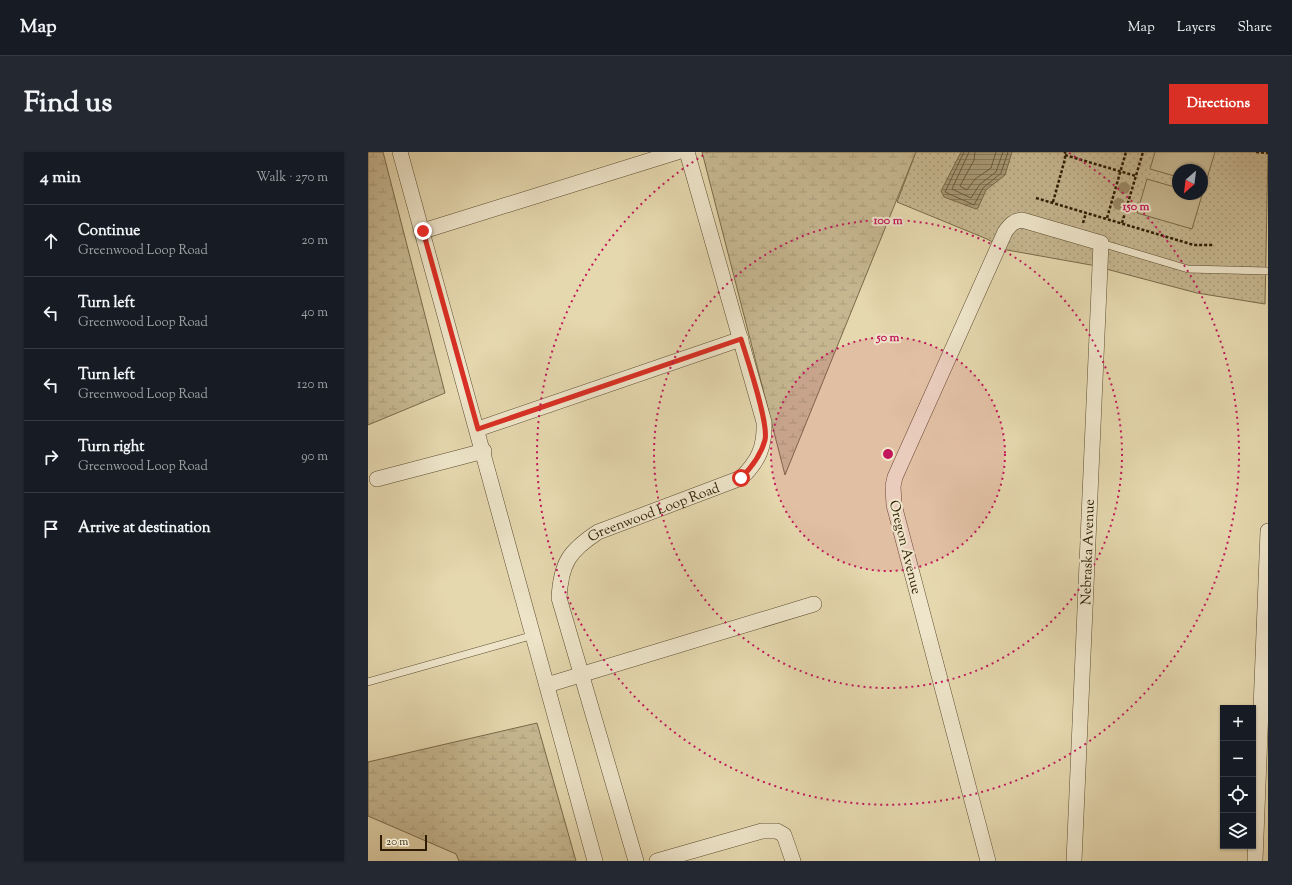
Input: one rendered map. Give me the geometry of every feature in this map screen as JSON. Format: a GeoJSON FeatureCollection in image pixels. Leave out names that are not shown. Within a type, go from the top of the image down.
{"type":"FeatureCollection","features":[{"type":"Feature","properties":{"kind":"street"},"geometry":{"type":"LineString","coordinates":[[400,152],[478,429],[596,861]]}},
{"type":"Feature","properties":{"kind":"street"},"geometry":{"type":"LineString","coordinates":[[423,231],[677,152]]}},
{"type":"Feature","properties":{"kind":"street","name":"Greenwood Loop Road"},"geometry":{"type":"LineString","coordinates":[[636,861],[559,598],[560,577],[569,558],[579,545],[598,532],[741,478],[753,466],[765,439],[764,422],[687,152]]}},
{"type":"Feature","properties":{"kind":"street","name":"Oregon Avenue"},"geometry":{"type":"LineString","coordinates":[[988,861],[894,505],[893,486],[895,477],[1005,232],[1010,225],[1022,220],[1101,243]]}},
{"type":"Feature","properties":{"kind":"street","name":"Nebraska Avenue"},"geometry":{"type":"LineString","coordinates":[[1074,861],[1101,243]]}},
{"type":"Feature","properties":{"kind":"street"},"geometry":{"type":"LineString","coordinates":[[478,429],[741,339]]}},
{"type":"Feature","properties":{"kind":"street"},"geometry":{"type":"LineString","coordinates":[[377,479],[484,451]]}},
{"type":"Feature","properties":{"kind":"street"},"geometry":{"type":"LineString","coordinates":[[1255,861],[1268,531]]}},
{"type":"Feature","properties":{"kind":"street"},"geometry":{"type":"LineString","coordinates":[[547,684],[814,604]]}},
{"type":"Feature","properties":{"kind":"street"},"geometry":{"type":"LineString","coordinates":[[657,861],[762,831],[777,831],[784,835],[794,861]]}},
{"type":"Feature","properties":{"kind":"lane"},"geometry":{"type":"LineString","coordinates":[[1101,243],[1193,270],[1268,271]]}},
{"type":"Feature","properties":{"kind":"lane"},"geometry":{"type":"LineString","coordinates":[[368,682],[534,635]]}},
{"type":"Feature","properties":{"kind":"path"},"geometry":{"type":"LineString","coordinates":[[1106,218],[1126,152]]}},
{"type":"Feature","properties":{"kind":"path"},"geometry":{"type":"LineString","coordinates":[[1122,223],[1143,152]]}},
{"type":"Feature","properties":{"kind":"path"},"geometry":{"type":"LineString","coordinates":[[1256,152],[1268,153]]}},
{"type":"Feature","properties":{"kind":"path"},"geometry":{"type":"LineString","coordinates":[[1052,202],[1065,153],[1136,176]]}},
{"type":"Feature","properties":{"kind":"path"},"geometry":{"type":"LineString","coordinates":[[1036,198],[1194,245],[1213,245]]}},
{"type":"Feature","properties":{"kind":"green space"},"geometry":{"type":"Polygon","coordinates":[[[368,152],[383,152],[445,393],[368,425],[368,152]]]}},
{"type":"Feature","properties":{"kind":"green space"},"geometry":{"type":"Polygon","coordinates":[[[702,152],[916,152],[785,475],[702,152]]]}},
{"type":"Feature","properties":{"kind":"green space"},"geometry":{"type":"Polygon","coordinates":[[[916,152],[1268,152],[1265,304],[1197,293],[1091,265],[1007,250],[987,239],[897,202],[916,152]]]}},
{"type":"Feature","properties":{"kind":"green space"},"geometry":{"type":"Polygon","coordinates":[[[1155,152],[1215,152],[1208,175],[1208,164],[1172,164],[1172,175],[1150,169],[1155,152]]]}},
{"type":"Feature","properties":{"kind":"green space"},"geometry":{"type":"Polygon","coordinates":[[[1147,179],[1172,186],[1172,200],[1201,200],[1192,229],[1137,213],[1147,179]]]}},
{"type":"Feature","properties":{"kind":"green space"},"geometry":{"type":"Polygon","coordinates":[[[537,723],[576,861],[459,861],[456,854],[368,816],[368,762],[537,723]]]}},
{"type":"Feature","properties":{"kind":"water"},"geometry":{"type":"Polygon","coordinates":[[[961,152],[1012,152],[1005,175],[986,190],[978,208],[976,209],[944,197],[941,191],[961,152]]]}},
{"type":"Feature","properties":{"kind":"route"},"geometry":{"type":"LineString","coordinates":[[423,231],[478,429],[741,339],[764,422],[765,439],[753,466],[741,478]]}}]}
